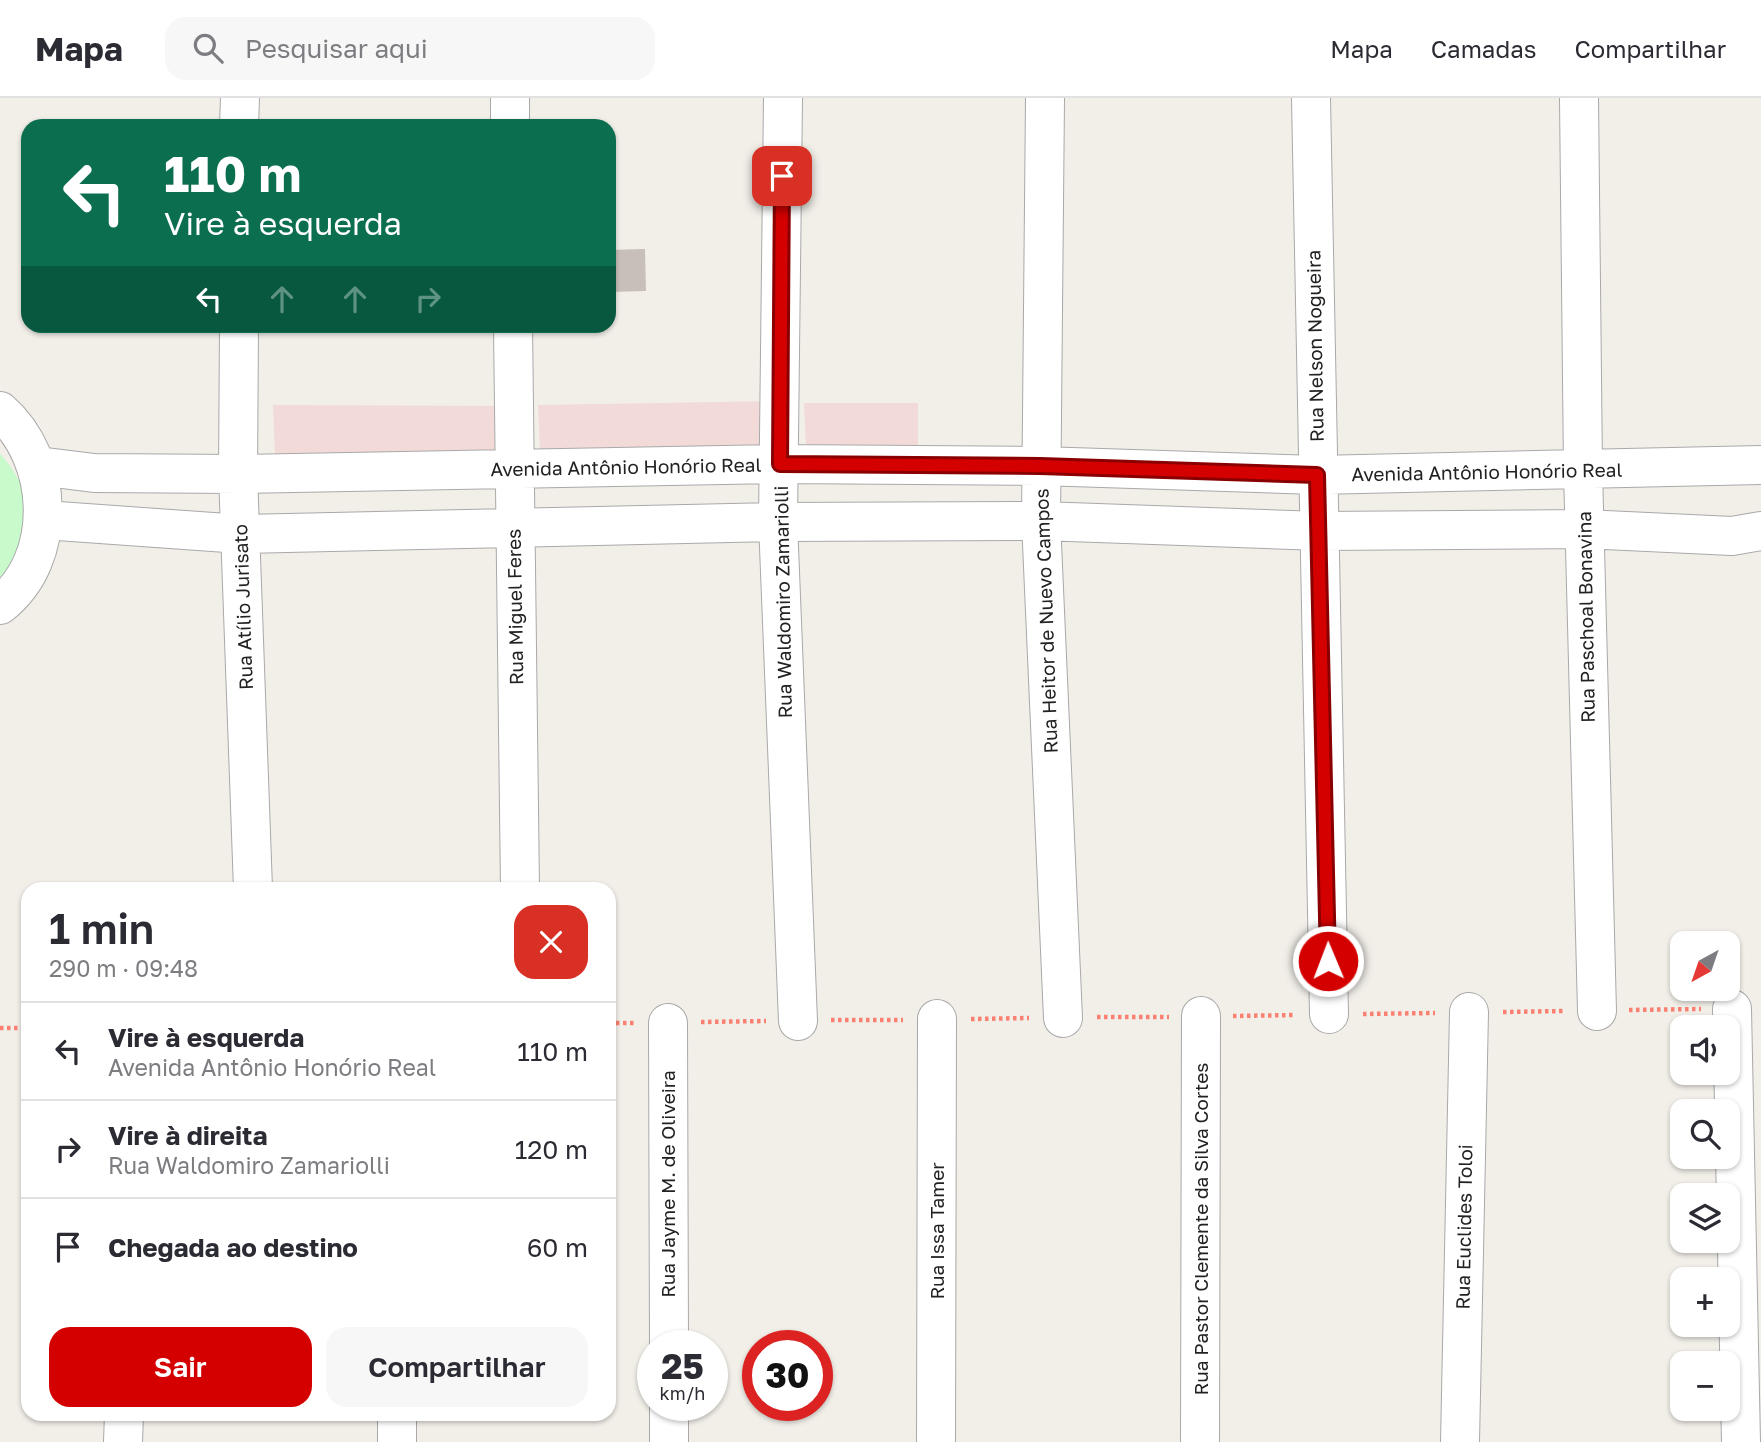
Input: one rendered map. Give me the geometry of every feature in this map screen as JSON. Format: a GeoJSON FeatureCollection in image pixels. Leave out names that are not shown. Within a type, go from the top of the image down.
{"type":"FeatureCollection","features":[{"type":"Feature","properties":{"kind":"street"},"geometry":{"type":"LineString","coordinates":[[239,119],[240,98]]}},
{"type":"Feature","properties":{"kind":"street"},"geometry":{"type":"LineString","coordinates":[[510,98],[510,119]]}},
{"type":"Feature","properties":{"kind":"street","name":"Rua Waldomiro Zamariolli"},"geometry":{"type":"LineString","coordinates":[[783,98],[779,522],[797,1021]]}},
{"type":"Feature","properties":{"kind":"street","name":"Rua Heitor de Nuevo Campos"},"geometry":{"type":"LineString","coordinates":[[1045,98],[1041,521],[1063,1018]]}},
{"type":"Feature","properties":{"kind":"street","name":"Rua Nelson Nogueira"},"geometry":{"type":"LineString","coordinates":[[1311,98],[1329,1014]]}},
{"type":"Feature","properties":{"kind":"street","name":"Rua Paschoal Bonavina"},"geometry":{"type":"LineString","coordinates":[[1578,98],[1584,529],[1597,1011]]}},
{"type":"Feature","properties":{"kind":"street","name":"Rua Atílio Jurisato"},"geometry":{"type":"LineString","coordinates":[[239,333],[238,474],[253,882]]}},
{"type":"Feature","properties":{"kind":"street","name":"Rua Miguel Feres"},"geometry":{"type":"LineString","coordinates":[[513,333],[520,882]]}},
{"type":"Feature","properties":{"kind":"street"},"geometry":{"type":"LineString","coordinates":[[0,411],[16,425],[38,466],[44,520],[33,562],[9,598],[0,605]]}},
{"type":"Feature","properties":{"kind":"street","name":"Avenida Antônio Honório Real"},"geometry":{"type":"LineString","coordinates":[[38,466],[94,473],[238,474],[780,464],[1040,466],[1317,475],[1761,465]]}},
{"type":"Feature","properties":{"kind":"street"},"geometry":{"type":"LineString","coordinates":[[44,520],[240,534],[779,522],[1041,521],[1321,531],[1584,529],[1732,536],[1761,531]]}},
{"type":"Feature","properties":{"kind":"street"},"geometry":{"type":"LineString","coordinates":[[1732,1009],[1741,1442]]}},
{"type":"Feature","properties":{"kind":"street","name":"Rua Euclides Toloi"},"geometry":{"type":"LineString","coordinates":[[1460,1442],[1469,1012]]}},
{"type":"Feature","properties":{"kind":"street","name":"Rua Pastor Clemente da Silva Cortes"},"geometry":{"type":"LineString","coordinates":[[1200,1442],[1201,1016]]}},
{"type":"Feature","properties":{"kind":"street","name":"Rua Issa Tamer"},"geometry":{"type":"LineString","coordinates":[[936,1442],[937,1019]]}},
{"type":"Feature","properties":{"kind":"street","name":"Rua Jayme M. de Oliveira"},"geometry":{"type":"LineString","coordinates":[[668,1023],[669,1330]]}},
{"type":"Feature","properties":{"kind":"street"},"geometry":{"type":"LineString","coordinates":[[123,1442],[124,1421]]}},
{"type":"Feature","properties":{"kind":"street"},"geometry":{"type":"LineString","coordinates":[[397,1421],[397,1442]]}},
{"type":"Feature","properties":{"kind":"street"},"geometry":{"type":"LineString","coordinates":[[669,1421],[669,1442]]}},
{"type":"Feature","properties":{"kind":"path"},"geometry":{"type":"LineString","coordinates":[[0,1028],[21,1028]]}},
{"type":"Feature","properties":{"kind":"shaded area"},"geometry":{"type":"Polygon","coordinates":[[[774,401],[777,451],[544,459],[540,449],[538,405],[774,401]]]}},
{"type":"Feature","properties":{"kind":"shaded area"},"geometry":{"type":"Polygon","coordinates":[[[804,403],[918,403],[918,462],[806,446],[804,403]]]}},
{"type":"Feature","properties":{"kind":"shaded area"},"geometry":{"type":"Polygon","coordinates":[[[273,405],[511,406],[513,457],[275,456],[273,405]]]}},
{"type":"Feature","properties":{"kind":"green space"},"geometry":{"type":"Polygon","coordinates":[[[0,454],[21,485],[32,524],[28,549],[0,596],[0,454]]]}},
{"type":"Feature","properties":{"kind":"building"},"geometry":{"type":"Polygon","coordinates":[[[645,249],[646,291],[616,292],[616,250],[645,249]]]}},
{"type":"Feature","properties":{"kind":"route"},"geometry":{"type":"LineString","coordinates":[[782,176],[780,464],[1040,466],[1317,475],[1321,531],[1328,961]]}}]}
